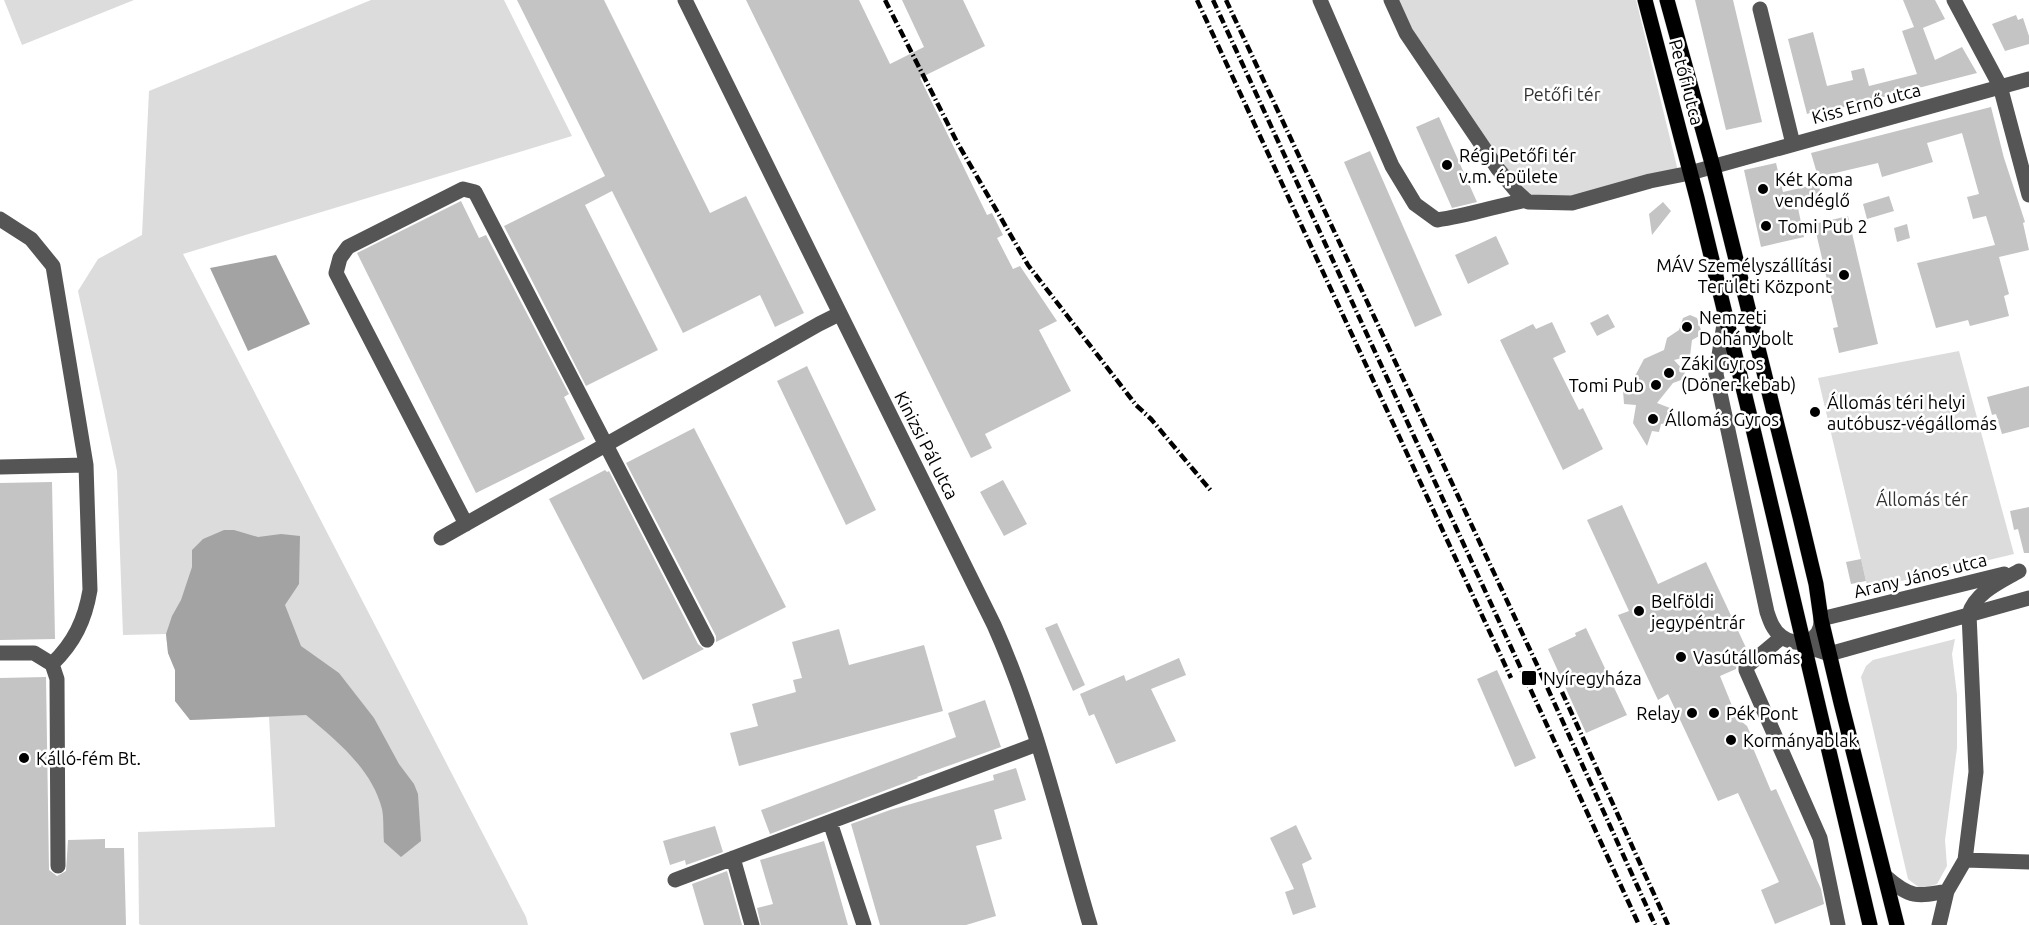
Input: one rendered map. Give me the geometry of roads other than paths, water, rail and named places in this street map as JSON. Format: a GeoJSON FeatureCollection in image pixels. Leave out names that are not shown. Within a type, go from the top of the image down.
{"type":"FeatureCollection","features":[{"type":"Feature","properties":{"kind":"main road","name":"Petőfi utca"},"geometry":{"type":"LineString","coordinates":[[1645,0],[1690,173]]}},
{"type":"Feature","properties":{"kind":"main road","name":"Petőfi utca"},"geometry":{"type":"LineString","coordinates":[[1667,0],[1713,167]]}},
{"type":"Feature","properties":{"kind":"main road"},"geometry":{"type":"LineString","coordinates":[[1713,167],[1816,584],[1829,654],[1897,925]]}},
{"type":"Feature","properties":{"kind":"main road"},"geometry":{"type":"LineString","coordinates":[[1690,173],[1870,925]]}},
{"type":"Feature","properties":{"kind":"street","name":"Kinizsi Pál utca"},"geometry":{"type":"LineString","coordinates":[[686,0],[994,625],[1012,666],[1090,925]]}},
{"type":"Feature","properties":{"kind":"street"},"geometry":{"type":"LineString","coordinates":[[1320,0],[1392,166],[1414,204],[1437,220],[1461,217],[1489,207],[1526,200]]}},
{"type":"Feature","properties":{"kind":"street"},"geometry":{"type":"LineString","coordinates":[[1391,0],[1406,33],[1465,121],[1498,169],[1526,200],[1532,203],[1572,203],[1650,181],[1690,173]]}},
{"type":"Feature","properties":{"kind":"street"},"geometry":{"type":"LineString","coordinates":[[1954,0],[2000,86],[2029,195]]}},
{"type":"Feature","properties":{"kind":"street"},"geometry":{"type":"LineString","coordinates":[[1760,9],[1793,144]]}},
{"type":"Feature","properties":{"kind":"street","name":"Kiss Ernő utca"},"geometry":{"type":"LineString","coordinates":[[1690,173],[2029,79]]}},
{"type":"Feature","properties":{"kind":"street"},"geometry":{"type":"LineString","coordinates":[[466,524],[336,273],[340,258],[348,247],[463,189],[475,192],[707,640]]}},
{"type":"Feature","properties":{"kind":"street"},"geometry":{"type":"LineString","coordinates":[[0,219],[31,239],[53,266],[86,465],[90,590],[86,610],[75,635],[52,664]]}},
{"type":"Feature","properties":{"kind":"street"},"geometry":{"type":"LineString","coordinates":[[441,538],[839,314]]}},
{"type":"Feature","properties":{"kind":"street"},"geometry":{"type":"LineString","coordinates":[[1725,318],[1716,374],[1767,612],[1771,624],[1782,638],[1803,641],[1829,654],[2029,598]]}},
{"type":"Feature","properties":{"kind":"street"},"geometry":{"type":"LineString","coordinates":[[0,467],[86,465]]}},
{"type":"Feature","properties":{"kind":"street"},"geometry":{"type":"LineString","coordinates":[[1939,925],[1947,891],[1965,860],[1976,772],[1969,614],[1972,604],[1978,597],[2024,570]]}},
{"type":"Feature","properties":{"kind":"street","name":"Arany János utca"},"geometry":{"type":"LineString","coordinates":[[1821,619],[2024,570]]}},
{"type":"Feature","properties":{"kind":"street"},"geometry":{"type":"LineString","coordinates":[[1803,641],[1821,619]]}},
{"type":"Feature","properties":{"kind":"street"},"geometry":{"type":"LineString","coordinates":[[1782,638],[1771,645],[1746,670],[1820,838],[1838,925]]}},
{"type":"Feature","properties":{"kind":"street"},"geometry":{"type":"LineString","coordinates":[[0,653],[34,653],[52,664],[57,679],[58,866]]}},
{"type":"Feature","properties":{"kind":"street"},"geometry":{"type":"LineString","coordinates":[[675,880],[1037,744]]}},
{"type":"Feature","properties":{"kind":"street"},"geometry":{"type":"LineString","coordinates":[[830,822],[864,925]]}},
{"type":"Feature","properties":{"kind":"street"},"geometry":{"type":"LineString","coordinates":[[733,858],[752,925]]}},
{"type":"Feature","properties":{"kind":"street"},"geometry":{"type":"LineString","coordinates":[[1965,860],[2029,862]]}},
{"type":"Feature","properties":{"kind":"street"},"geometry":{"type":"LineString","coordinates":[[1886,877],[1898,887],[1916,896],[1947,891]]}},
{"type":"Feature","properties":{"kind":"railway"},"geometry":{"type":"LineString","coordinates":[[885,0],[957,142],[1028,265],[1136,405],[1151,419],[1212,492]]}},
{"type":"Feature","properties":{"kind":"railway"},"geometry":{"type":"LineString","coordinates":[[1197,0],[1511,678]]}},
{"type":"Feature","properties":{"kind":"railway"},"geometry":{"type":"LineString","coordinates":[[1213,0],[1639,925]]}},
{"type":"Feature","properties":{"kind":"railway"},"geometry":{"type":"LineString","coordinates":[[1226,0],[1538,667],[1655,925]]}},
{"type":"Feature","properties":{"kind":"railway"},"geometry":{"type":"LineString","coordinates":[[1562,692],[1668,925]]}},
{"type":"Feature","properties":{"kind":"place","name":"Régi Petőfi tér v.m. épülete"},"geometry":{"type":"Point","coordinates":[1447,165]}},
{"type":"Feature","properties":{"kind":"place","name":"Két Koma vendéglő"},"geometry":{"type":"Point","coordinates":[1763,189]}},
{"type":"Feature","properties":{"kind":"place","name":"Tomi Pub 2"},"geometry":{"type":"Point","coordinates":[1766,226]}},
{"type":"Feature","properties":{"kind":"place","name":"MÁV Személyszállítási Területi Központ"},"geometry":{"type":"Point","coordinates":[1844,275]}},
{"type":"Feature","properties":{"kind":"place","name":"Nemzeti Dohánybolt"},"geometry":{"type":"Point","coordinates":[1687,327]}},
{"type":"Feature","properties":{"kind":"place","name":"Záki Gyros (Döner-kebab)"},"geometry":{"type":"Point","coordinates":[1669,373]}},
{"type":"Feature","properties":{"kind":"place","name":"Tomi Pub"},"geometry":{"type":"Point","coordinates":[1656,385]}},
{"type":"Feature","properties":{"kind":"place","name":"Állomás téri helyi autóbusz-végállomás"},"geometry":{"type":"Point","coordinates":[1815,412]}},
{"type":"Feature","properties":{"kind":"place","name":"Állomás Gyros"},"geometry":{"type":"Point","coordinates":[1653,419]}},
{"type":"Feature","properties":{"kind":"place","name":"Belföldi jegypéntrár"},"geometry":{"type":"Point","coordinates":[1639,611]}},
{"type":"Feature","properties":{"kind":"place","name":"Vasútállomás"},"geometry":{"type":"Point","coordinates":[1681,657]}},
{"type":"Feature","properties":{"kind":"place","name":"Nyíregyháza"},"geometry":{"type":"Point","coordinates":[1529,678]}},
{"type":"Feature","properties":{"kind":"place","name":"Relay"},"geometry":{"type":"Point","coordinates":[1692,713]}},
{"type":"Feature","properties":{"kind":"place","name":"Pék Pont"},"geometry":{"type":"Point","coordinates":[1714,713]}},
{"type":"Feature","properties":{"kind":"place","name":"Kormányablak"},"geometry":{"type":"Point","coordinates":[1731,740]}},
{"type":"Feature","properties":{"kind":"place","name":"Kálló-fém Bt."},"geometry":{"type":"Point","coordinates":[24,758]}},
{"type":"Feature","properties":{"kind":"park label","name":"Petőfi tér"},"geometry":{"type":"Point","coordinates":[1562,94]}},
{"type":"Feature","properties":{"kind":"park label","name":"Állomás tér"},"geometry":{"type":"Point","coordinates":[1922,499]}}]}
